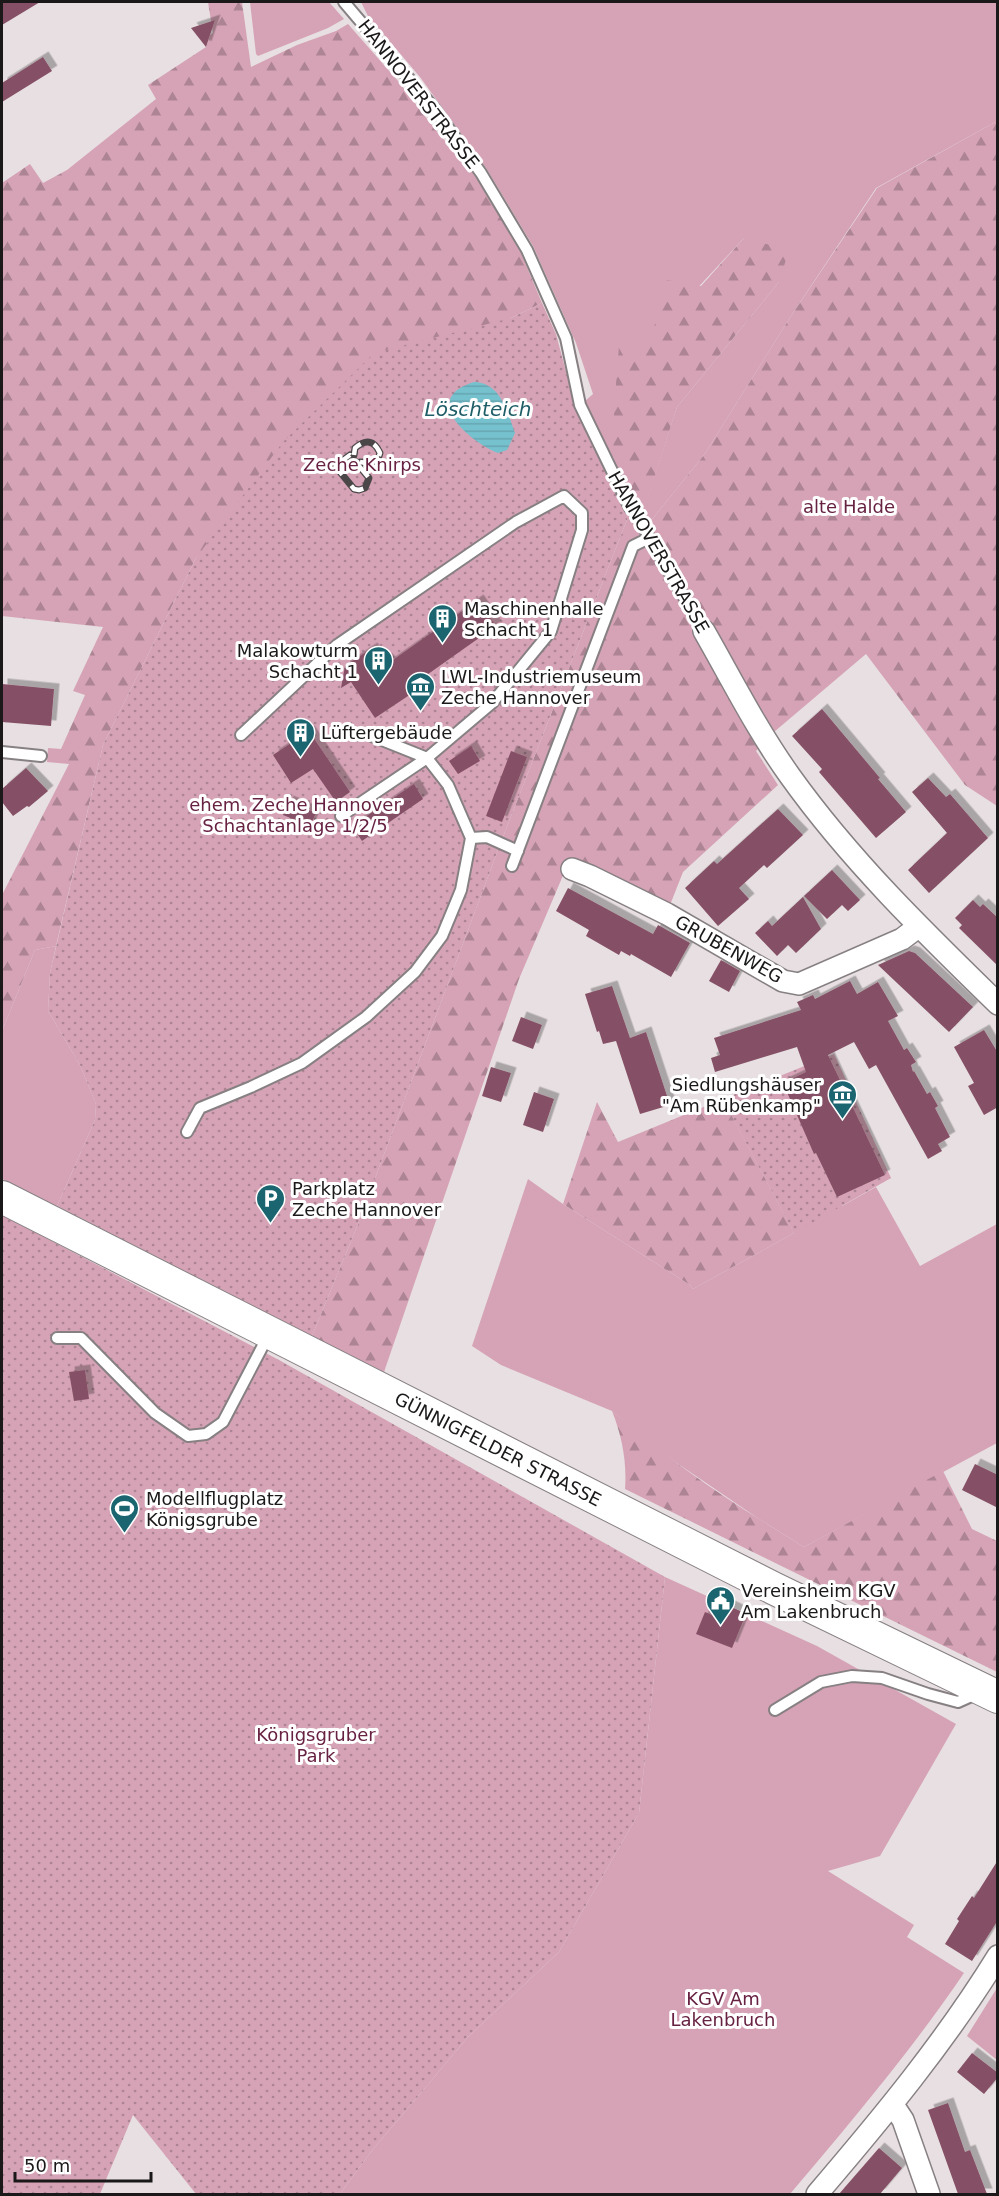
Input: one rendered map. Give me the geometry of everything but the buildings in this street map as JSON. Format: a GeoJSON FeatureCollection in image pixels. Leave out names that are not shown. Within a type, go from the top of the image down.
{"type":"FeatureCollection","features":[{"type":"Feature","properties":{"kind":"street","name":"HANNOVERSTRASSE"},"geometry":{"type":"LineString","coordinates":[[704,631],[765,738],[789,775],[845,845],[918,927],[998,1004]]}},
{"type":"Feature","properties":{"kind":"street","name":"GRUBENWEG"},"geometry":{"type":"LineString","coordinates":[[572,869],[667,914],[783,981],[799,984],[902,939],[918,927]]}},
{"type":"Feature","properties":{"kind":"street","name":"GÜNNIGFELDER STRASSE"},"geometry":{"type":"LineString","coordinates":[[2,1197],[773,1588],[990,1693]]}},
{"type":"Feature","properties":{"kind":"street"},"geometry":{"type":"LineString","coordinates":[[817,2194],[893,2105],[943,2040],[998,1956]]}},
{"type":"Feature","properties":{"kind":"street"},"geometry":{"type":"LineString","coordinates":[[893,2105],[903,2120],[929,2194]]}},
{"type":"Feature","properties":{"kind":"lane","name":"HANNOVERSTRASSE"},"geometry":{"type":"LineString","coordinates":[[344,2],[434,108],[481,173],[527,250],[566,338],[580,405],[630,508],[636,512],[704,631]]}},
{"type":"Feature","properties":{"kind":"lane"},"geometry":{"type":"LineString","coordinates":[[241,735],[337,645],[516,522],[564,496],[582,513],[582,530],[551,631],[492,703],[428,758],[341,816]]}},
{"type":"Feature","properties":{"kind":"lane"},"geometry":{"type":"LineString","coordinates":[[512,866],[633,546],[649,538]]}},
{"type":"Feature","properties":{"kind":"lane"},"geometry":{"type":"LineString","coordinates":[[187,1132],[200,1108],[302,1063],[366,1017],[415,972],[442,936],[461,890],[471,838],[448,785],[428,758],[372,736]]}},
{"type":"Feature","properties":{"kind":"lane"},"geometry":{"type":"LineString","coordinates":[[2,752],[41,756]]}},
{"type":"Feature","properties":{"kind":"lane"},"geometry":{"type":"LineString","coordinates":[[471,838],[487,837],[518,851]]}},
{"type":"Feature","properties":{"kind":"lane"},"geometry":{"type":"LineString","coordinates":[[57,1338],[81,1338],[155,1413],[188,1436],[206,1434],[223,1422],[269,1334]]}},
{"type":"Feature","properties":{"kind":"lane"},"geometry":{"type":"LineString","coordinates":[[775,1710],[821,1682],[852,1676],[882,1678],[928,1694],[958,1701],[990,1693]]}},
{"type":"Feature","properties":{"kind":"green space"},"geometry":{"type":"Polygon","coordinates":[[[208,2],[242,2],[251,67],[348,24],[476,177],[521,253],[542,303],[511,318],[196,558],[103,745],[56,946],[35,950],[2,1031],[2,895],[69,764],[47,762],[48,748],[61,749],[85,695],[73,691],[103,627],[2,616],[2,183],[30,164],[43,183],[67,170],[156,99],[148,85],[206,47],[213,33],[208,2]]]}},
{"type":"Feature","properties":{"kind":"green space"},"geometry":{"type":"Polygon","coordinates":[[[250,2],[329,2],[344,19],[328,28],[258,56],[250,2]]]}},
{"type":"Feature","properties":{"kind":"green space"},"geometry":{"type":"Polygon","coordinates":[[[361,2],[997,2],[997,121],[876,188],[791,316],[704,455],[650,522],[639,523],[677,407],[779,282],[744,238],[651,338],[613,460],[623,508],[576,409],[593,394],[576,343],[533,246],[486,168],[420,77],[368,16],[361,2]]]}},
{"type":"Feature","properties":{"kind":"green space","name":"alte Halde"},"geometry":{"type":"Polygon","coordinates":[[[997,121],[997,806],[965,785],[866,654],[774,732],[756,751],[778,785],[683,872],[670,905],[570,859],[519,979],[384,1372],[312,1336],[356,1229],[501,842],[628,517],[616,478],[614,456],[614,410],[619,346],[651,338],[667,280],[701,286],[744,238],[789,250],[779,282],[677,407],[640,522],[650,522],[704,455],[791,316],[877,188],[997,121]]]}},
{"type":"Feature","properties":{"kind":"green space","name":"ehem. Zeche Hannover Schachtanlage 1/2/5"},"geometry":{"type":"Polygon","coordinates":[[[542,303],[556,334],[576,409],[628,517],[501,842],[356,1229],[312,1336],[57,1206],[95,1120],[96,1104],[80,1065],[48,1011],[50,973],[103,745],[196,558],[283,442],[374,353],[511,318],[542,303]]]}},
{"type":"Feature","properties":{"kind":"green space"},"geometry":{"type":"Polygon","coordinates":[[[56,946],[50,973],[48,1011],[80,1065],[96,1104],[95,1120],[57,1206],[2,1179],[2,1031],[35,950],[56,946]]]}},
{"type":"Feature","properties":{"kind":"green space"},"geometry":{"type":"Polygon","coordinates":[[[834,1054],[891,1178],[794,1233],[723,1099],[834,1054]]]}},
{"type":"Feature","properties":{"kind":"green space"},"geometry":{"type":"Polygon","coordinates":[[[723,1099],[842,1206],[876,1187],[920,1266],[997,1224],[997,1443],[804,1547],[649,1444],[612,1411],[501,1365],[472,1346],[528,1179],[693,1289],[794,1233],[723,1099]]]}},
{"type":"Feature","properties":{"kind":"green space"},"geometry":{"type":"Polygon","coordinates":[[[723,1099],[794,1233],[693,1289],[563,1204],[597,1102],[618,1142],[723,1099]]]}},
{"type":"Feature","properties":{"kind":"green space","name":"Königsgruber Park"},"geometry":{"type":"Polygon","coordinates":[[[2,1215],[279,1360],[665,1577],[639,1813],[559,1952],[468,2037],[370,2153],[340,2194],[196,2194],[133,2115],[100,2194],[2,2194],[2,1215]]]}},
{"type":"Feature","properties":{"kind":"green space"},"geometry":{"type":"Polygon","coordinates":[[[612,1411],[705,1483],[804,1547],[943,1471],[972,1529],[997,1541],[997,1672],[625,1489],[623,1449],[612,1411]]]}},
{"type":"Feature","properties":{"kind":"green space","name":"KGV Am Lakenbruch"},"geometry":{"type":"Polygon","coordinates":[[[665,1577],[817,1646],[956,1724],[880,1856],[828,1871],[914,1925],[907,1937],[964,1973],[902,2058],[790,2194],[340,2194],[370,2153],[468,2037],[559,1952],[639,1813],[665,1577]]]}},
{"type":"Feature","properties":{"kind":"green space"},"geometry":{"type":"Polygon","coordinates":[[[997,1988],[997,2060],[967,2036],[997,1988]]]}},
{"type":"Feature","properties":{"kind":"water","name":"Löschteich"},"geometry":{"type":"Polygon","coordinates":[[[474,382],[491,387],[506,407],[515,433],[507,450],[498,453],[486,447],[463,430],[454,419],[450,409],[450,399],[458,389],[474,382]]]}},
{"type":"Feature","properties":{"kind":"railway"},"geometry":{"type":"LineString","coordinates":[[354,455],[355,448],[363,443],[369,442],[375,445],[380,453],[378,459],[373,464],[360,462]]}},
{"type":"Feature","properties":{"kind":"railway"},"geometry":{"type":"LineString","coordinates":[[339,463],[350,455],[369,478],[365,488],[354,489],[336,467],[340,463]]}},
{"type":"Feature","properties":{"kind":"place","name":"Maschinenhalle Schacht 1"},"geometry":{"type":"Point","coordinates":[443,644]}},
{"type":"Feature","properties":{"kind":"place","name":"Malakowturm Schacht 1"},"geometry":{"type":"Point","coordinates":[379,686]}},
{"type":"Feature","properties":{"kind":"place","name":"LWL-Industriemuseum Zeche Hannover"},"geometry":{"type":"Point","coordinates":[420,712]}},
{"type":"Feature","properties":{"kind":"place","name":"Lüftergebäude"},"geometry":{"type":"Point","coordinates":[300,758]}},
{"type":"Feature","properties":{"kind":"place","name":"Siedlungshäuser \"Am Rübenkamp\""},"geometry":{"type":"Point","coordinates":[842,1120]}},
{"type":"Feature","properties":{"kind":"place","name":"Parkplatz Zeche Hannover"},"geometry":{"type":"Point","coordinates":[271,1224]}},
{"type":"Feature","properties":{"kind":"place","name":"Modellflugplatz Königsgrube"},"geometry":{"type":"Point","coordinates":[125,1534]}},
{"type":"Feature","properties":{"kind":"place","name":"Vereinsheim KGV Am Lakenbruch"},"geometry":{"type":"Point","coordinates":[720,1626]}},
{"type":"Feature","properties":{"kind":"park label","name":"Zeche Knirps"},"geometry":{"type":"Point","coordinates":[362,464]}}]}
